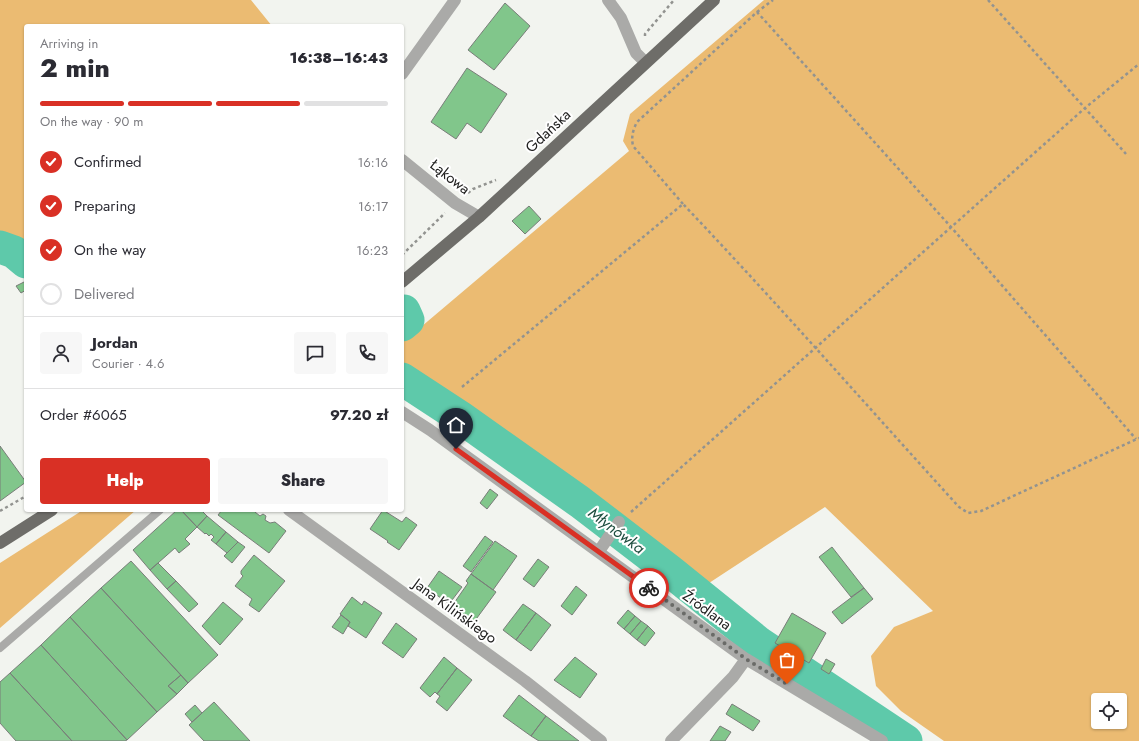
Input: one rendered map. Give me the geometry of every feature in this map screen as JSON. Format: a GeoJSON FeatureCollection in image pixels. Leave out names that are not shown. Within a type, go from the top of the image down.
{"type":"FeatureCollection","features":[{"type":"Feature","properties":{"kind":"main road","name":"Gdańska"},"geometry":{"type":"LineString","coordinates":[[404,280],[479,217],[714,0]]}},
{"type":"Feature","properties":{"kind":"main road"},"geometry":{"type":"LineString","coordinates":[[0,543],[49,512]]}},
{"type":"Feature","properties":{"kind":"street"},"geometry":{"type":"LineString","coordinates":[[404,71],[455,0]]}},
{"type":"Feature","properties":{"kind":"street"},"geometry":{"type":"LineString","coordinates":[[608,0],[621,18],[636,53],[646,62]]}},
{"type":"Feature","properties":{"kind":"street","name":"Łąkowa"},"geometry":{"type":"LineString","coordinates":[[404,162],[455,203],[479,217]]}},
{"type":"Feature","properties":{"kind":"street","name":"Źródlana"},"geometry":{"type":"LineString","coordinates":[[404,413],[602,547],[746,659],[882,741]]}},
{"type":"Feature","properties":{"kind":"street","name":"Jana Kilińskiego"},"geometry":{"type":"LineString","coordinates":[[292,512],[524,681],[601,741]]}},
{"type":"Feature","properties":{"kind":"street"},"geometry":{"type":"LineString","coordinates":[[602,547],[619,522]]}},
{"type":"Feature","properties":{"kind":"street"},"geometry":{"type":"LineString","coordinates":[[671,741],[733,677],[746,659]]}},
{"type":"Feature","properties":{"kind":"lane"},"geometry":{"type":"LineString","coordinates":[[0,648],[158,512]]}},
{"type":"Feature","properties":{"kind":"path"},"geometry":{"type":"LineString","coordinates":[[757,12],[951,227],[1138,439],[980,511],[968,513],[959,507],[814,348],[755,279],[683,204],[633,146],[633,130],[637,122],[757,12],[773,0]]}},
{"type":"Feature","properties":{"kind":"path"},"geometry":{"type":"LineString","coordinates":[[988,0],[1126,154]]}},
{"type":"Feature","properties":{"kind":"path"},"geometry":{"type":"LineString","coordinates":[[619,522],[1085,108],[1139,64]]}},
{"type":"Feature","properties":{"kind":"path"},"geometry":{"type":"LineString","coordinates":[[404,253],[455,203],[473,189],[499,178]]}},
{"type":"Feature","properties":{"kind":"path"},"geometry":{"type":"LineString","coordinates":[[462,387],[683,204]]}},
{"type":"Feature","properties":{"kind":"path"},"geometry":{"type":"LineString","coordinates":[[0,511],[24,497]]}},
{"type":"Feature","properties":{"kind":"shaded area"},"geometry":{"type":"Polygon","coordinates":[[[0,0],[251,0],[270,24],[24,24],[24,245],[17,240],[0,234],[0,0]]]}},
{"type":"Feature","properties":{"kind":"shaded area"},"geometry":{"type":"Polygon","coordinates":[[[764,0],[1139,0],[1139,741],[944,741],[901,711],[876,686],[871,656],[894,627],[933,611],[825,507],[706,585],[404,366],[404,341],[629,151],[623,141],[630,114],[764,0]]]}},
{"type":"Feature","properties":{"kind":"shaded area"},"geometry":{"type":"Polygon","coordinates":[[[80,512],[134,512],[0,628],[0,563],[80,512]]]}},
{"type":"Feature","properties":{"kind":"building"},"geometry":{"type":"Polygon","coordinates":[[[505,3],[530,26],[494,70],[468,50],[505,3]]]}},
{"type":"Feature","properties":{"kind":"building"},"geometry":{"type":"Polygon","coordinates":[[[467,68],[507,94],[481,133],[467,123],[456,139],[431,122],[467,68]]]}},
{"type":"Feature","properties":{"kind":"building"},"geometry":{"type":"Polygon","coordinates":[[[529,206],[541,219],[525,234],[512,221],[529,206]]]}},
{"type":"Feature","properties":{"kind":"building"},"geometry":{"type":"Polygon","coordinates":[[[24,282],[24,291],[21,293],[16,286],[24,282]]]}},
{"type":"Feature","properties":{"kind":"building"},"geometry":{"type":"Polygon","coordinates":[[[0,446],[24,479],[24,483],[0,501],[0,446]]]}},
{"type":"Feature","properties":{"kind":"building"},"geometry":{"type":"Polygon","coordinates":[[[490,489],[498,495],[487,509],[480,503],[490,489]]]}},
{"type":"Feature","properties":{"kind":"building"},"geometry":{"type":"Polygon","coordinates":[[[175,512],[183,512],[197,527],[185,539],[190,544],[179,553],[175,548],[150,570],[133,550],[175,512]]]}},
{"type":"Feature","properties":{"kind":"building"},"geometry":{"type":"Polygon","coordinates":[[[183,512],[203,512],[207,516],[197,527],[183,512]]]}},
{"type":"Feature","properties":{"kind":"building"},"geometry":{"type":"Polygon","coordinates":[[[220,512],[255,512],[260,516],[263,514],[266,516],[265,520],[270,523],[275,522],[286,531],[269,553],[218,515],[220,512]]]}},
{"type":"Feature","properties":{"kind":"building"},"geometry":{"type":"Polygon","coordinates":[[[382,512],[386,512],[402,522],[406,517],[417,525],[399,550],[370,529],[382,512]]]}},
{"type":"Feature","properties":{"kind":"building"},"geometry":{"type":"Polygon","coordinates":[[[207,516],[226,532],[216,544],[211,540],[214,537],[211,534],[209,536],[206,533],[205,534],[197,527],[207,516]]]}},
{"type":"Feature","properties":{"kind":"building"},"geometry":{"type":"Polygon","coordinates":[[[226,532],[238,542],[227,553],[216,544],[226,532]]]}},
{"type":"Feature","properties":{"kind":"building"},"geometry":{"type":"Polygon","coordinates":[[[485,536],[493,542],[471,572],[463,566],[485,536]]]}},
{"type":"Feature","properties":{"kind":"building"},"geometry":{"type":"Polygon","coordinates":[[[495,541],[517,556],[493,590],[471,574],[495,541]]]}},
{"type":"Feature","properties":{"kind":"building"},"geometry":{"type":"Polygon","coordinates":[[[238,542],[245,547],[232,563],[224,556],[238,542]]]}},
{"type":"Feature","properties":{"kind":"building"},"geometry":{"type":"Polygon","coordinates":[[[832,547],[864,588],[851,597],[819,557],[832,547]]]}},
{"type":"Feature","properties":{"kind":"building"},"geometry":{"type":"Polygon","coordinates":[[[254,555],[285,581],[259,612],[249,605],[252,599],[235,586],[243,576],[241,571],[254,555]]]}},
{"type":"Feature","properties":{"kind":"building"},"geometry":{"type":"Polygon","coordinates":[[[538,559],[549,567],[534,587],[523,579],[538,559]]]}},
{"type":"Feature","properties":{"kind":"building"},"geometry":{"type":"Polygon","coordinates":[[[131,561],[218,655],[188,683],[101,588],[131,561]]]}},
{"type":"Feature","properties":{"kind":"building"},"geometry":{"type":"Polygon","coordinates":[[[158,563],[176,581],[167,589],[150,570],[158,563]]]}},
{"type":"Feature","properties":{"kind":"building"},"geometry":{"type":"Polygon","coordinates":[[[439,571],[462,587],[449,604],[427,588],[439,571]]]}},
{"type":"Feature","properties":{"kind":"building"},"geometry":{"type":"Polygon","coordinates":[[[471,574],[496,592],[474,622],[452,606],[468,583],[466,581],[471,574]]]}},
{"type":"Feature","properties":{"kind":"building"},"geometry":{"type":"Polygon","coordinates":[[[176,581],[198,604],[189,612],[167,589],[176,581]]]}},
{"type":"Feature","properties":{"kind":"building"},"geometry":{"type":"Polygon","coordinates":[[[576,586],[587,595],[572,615],[561,606],[576,586]]]}},
{"type":"Feature","properties":{"kind":"building"},"geometry":{"type":"Polygon","coordinates":[[[101,588],[181,675],[168,686],[177,694],[157,712],[70,617],[101,588]]]}},
{"type":"Feature","properties":{"kind":"building"},"geometry":{"type":"Polygon","coordinates":[[[864,588],[873,599],[842,624],[832,612],[864,588]]]}},
{"type":"Feature","properties":{"kind":"building"},"geometry":{"type":"Polygon","coordinates":[[[352,597],[362,605],[364,601],[382,613],[366,638],[348,626],[350,622],[340,614],[352,597]]]}},
{"type":"Feature","properties":{"kind":"building"},"geometry":{"type":"Polygon","coordinates":[[[223,602],[243,619],[220,645],[202,626],[223,602]]]}},
{"type":"Feature","properties":{"kind":"building"},"geometry":{"type":"Polygon","coordinates":[[[523,604],[536,613],[516,640],[503,630],[523,604]]]}},
{"type":"Feature","properties":{"kind":"building"},"geometry":{"type":"Polygon","coordinates":[[[628,610],[635,616],[624,629],[617,623],[628,610]]]}},
{"type":"Feature","properties":{"kind":"building"},"geometry":{"type":"Polygon","coordinates":[[[536,613],[551,625],[531,651],[516,640],[536,613]]]}},
{"type":"Feature","properties":{"kind":"building"},"geometry":{"type":"Polygon","coordinates":[[[792,613],[826,633],[809,663],[775,643],[792,613]]]}},
{"type":"Feature","properties":{"kind":"building"},"geometry":{"type":"Polygon","coordinates":[[[341,615],[350,622],[343,634],[332,627],[341,615]]]}},
{"type":"Feature","properties":{"kind":"building"},"geometry":{"type":"Polygon","coordinates":[[[635,616],[641,621],[630,634],[624,629],[635,616]]]}},
{"type":"Feature","properties":{"kind":"building"},"geometry":{"type":"Polygon","coordinates":[[[70,617],[157,712],[127,740],[41,645],[70,617]]]}},
{"type":"Feature","properties":{"kind":"building"},"geometry":{"type":"Polygon","coordinates":[[[641,621],[648,626],[637,640],[630,634],[641,621]]]}},
{"type":"Feature","properties":{"kind":"building"},"geometry":{"type":"Polygon","coordinates":[[[396,623],[417,639],[403,658],[382,643],[396,623]]]}},
{"type":"Feature","properties":{"kind":"building"},"geometry":{"type":"Polygon","coordinates":[[[648,626],[655,633],[645,646],[637,640],[648,626]]]}},
{"type":"Feature","properties":{"kind":"building"},"geometry":{"type":"Polygon","coordinates":[[[41,645],[127,740],[72,741],[10,673],[41,645]]]}},
{"type":"Feature","properties":{"kind":"building"},"geometry":{"type":"Polygon","coordinates":[[[444,657],[457,668],[437,694],[435,692],[430,697],[420,688],[444,657]]]}},
{"type":"Feature","properties":{"kind":"building"},"geometry":{"type":"Polygon","coordinates":[[[575,657],[597,674],[580,698],[554,680],[575,657]]]}},
{"type":"Feature","properties":{"kind":"building"},"geometry":{"type":"Polygon","coordinates":[[[826,659],[835,664],[829,674],[821,669],[826,659]]]}},
{"type":"Feature","properties":{"kind":"building"},"geometry":{"type":"Polygon","coordinates":[[[457,668],[472,680],[447,711],[436,702],[440,696],[437,694],[457,668]]]}},
{"type":"Feature","properties":{"kind":"building"},"geometry":{"type":"Polygon","coordinates":[[[10,673],[72,741],[16,741],[0,723],[0,682],[10,673]]]}},
{"type":"Feature","properties":{"kind":"building"},"geometry":{"type":"Polygon","coordinates":[[[181,675],[188,683],[177,694],[168,686],[181,675]]]}},
{"type":"Feature","properties":{"kind":"building"},"geometry":{"type":"Polygon","coordinates":[[[519,695],[546,716],[531,736],[503,716],[519,695]]]}},
{"type":"Feature","properties":{"kind":"building"},"geometry":{"type":"Polygon","coordinates":[[[214,702],[250,741],[204,741],[189,725],[214,702]]]}},
{"type":"Feature","properties":{"kind":"building"},"geometry":{"type":"Polygon","coordinates":[[[732,704],[760,721],[753,731],[726,714],[732,704]]]}},
{"type":"Feature","properties":{"kind":"building"},"geometry":{"type":"Polygon","coordinates":[[[195,705],[202,713],[192,722],[185,714],[195,705]]]}},
{"type":"Feature","properties":{"kind":"building"},"geometry":{"type":"Polygon","coordinates":[[[546,716],[579,741],[539,741],[531,736],[546,716]]]}},
{"type":"Feature","properties":{"kind":"building"},"geometry":{"type":"Polygon","coordinates":[[[720,726],[731,732],[725,741],[710,741],[720,726]]]}},
{"type":"Feature","properties":{"kind":"waterway","name":"Młynówka"},"geometry":{"type":"LineString","coordinates":[[0,247],[14,252],[24,260]]}},
{"type":"Feature","properties":{"kind":"waterway","name":"Młynówka"},"geometry":{"type":"LineString","coordinates":[[404,311],[408,320],[404,323]]}},
{"type":"Feature","properties":{"kind":"waterway","name":"Młynówka"},"geometry":{"type":"LineString","coordinates":[[404,380],[460,417],[580,502],[670,571],[759,643],[906,741]]}},
{"type":"Feature","properties":{"kind":"way so far"},"geometry":{"type":"LineString","coordinates":[[649,588],[746,659],[787,684]]}},
{"type":"Feature","properties":{"kind":"route"},"geometry":{"type":"LineString","coordinates":[[456,449],[649,588]]}}]}
